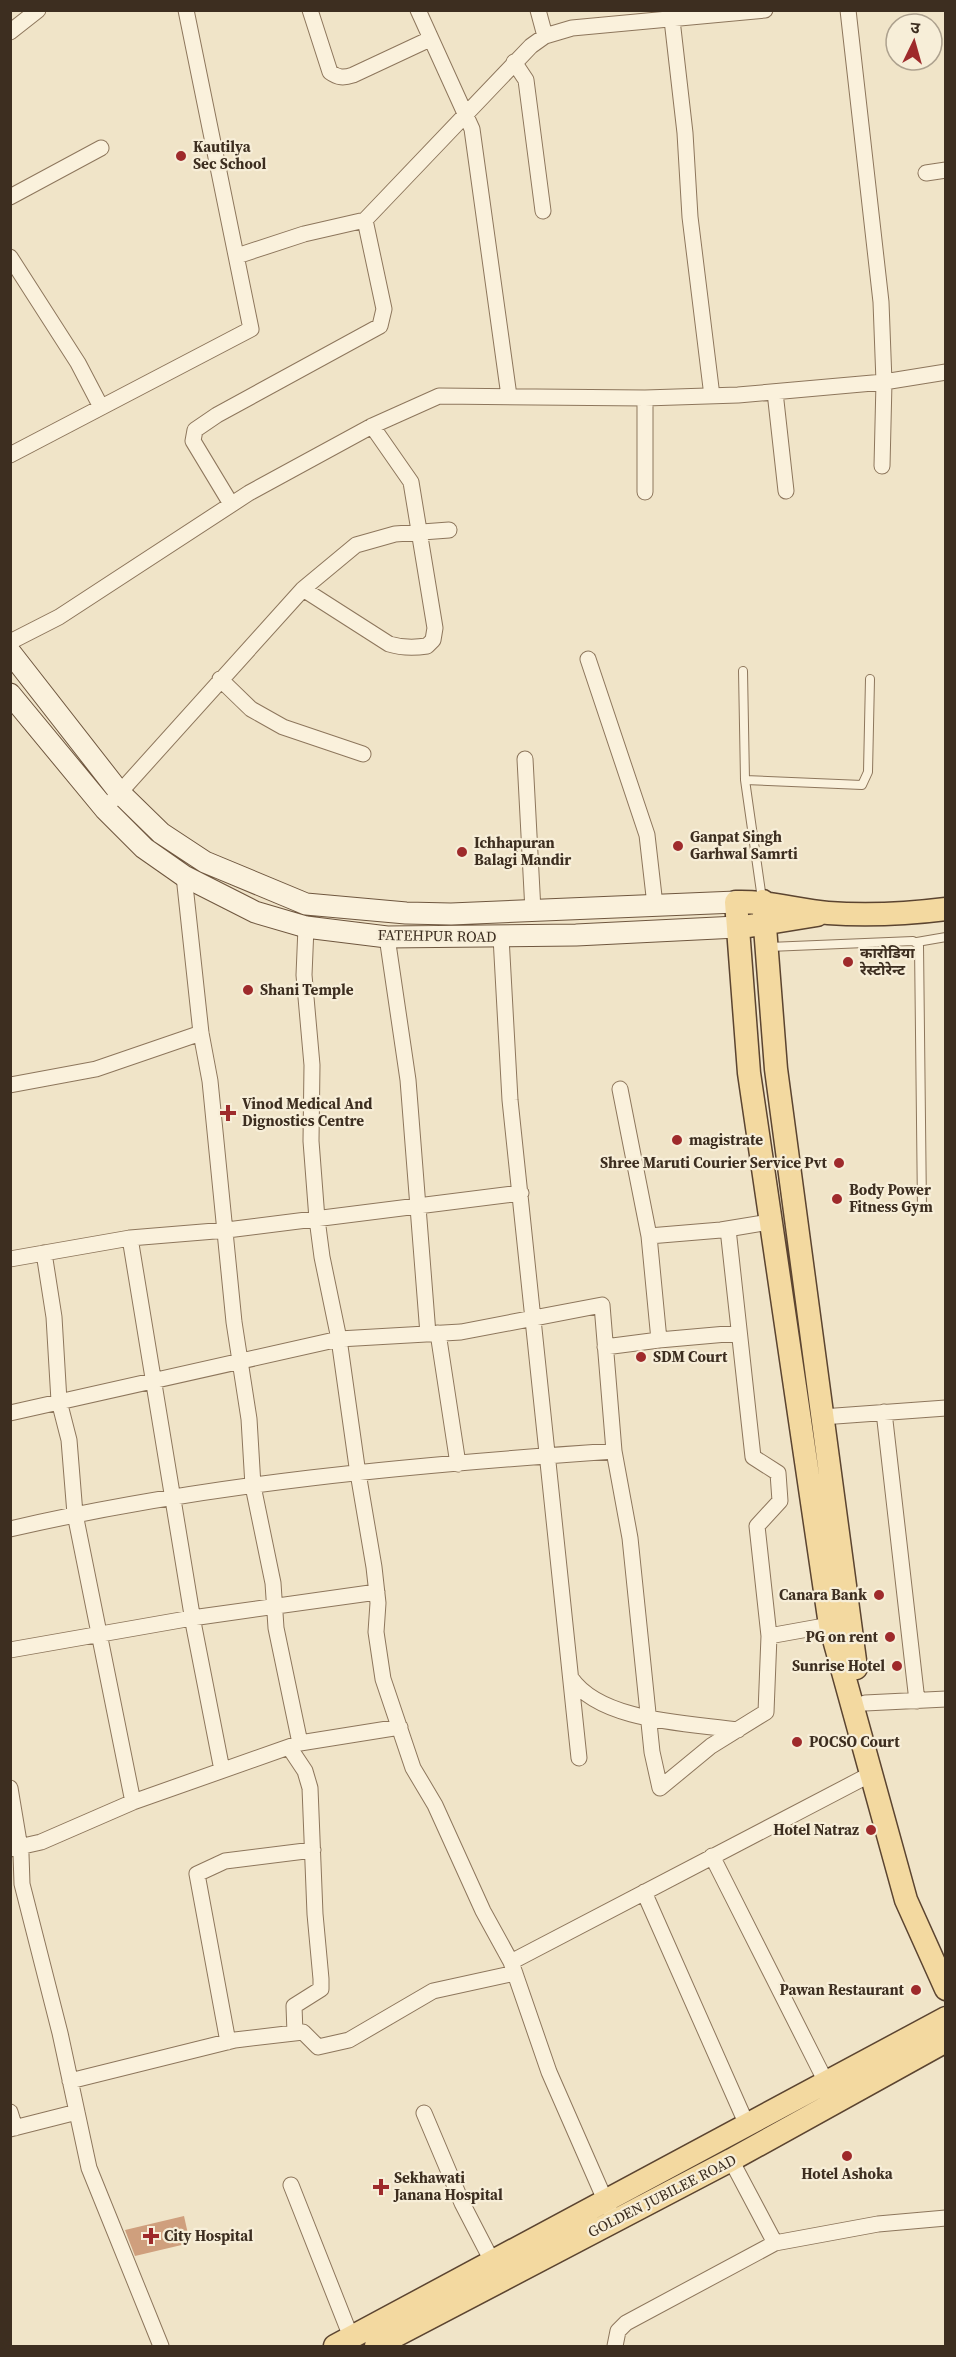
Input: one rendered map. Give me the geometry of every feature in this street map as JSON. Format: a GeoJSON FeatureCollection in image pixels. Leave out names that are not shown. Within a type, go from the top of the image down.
{"type":"FeatureCollection","features":[{"type":"Feature","properties":{"kind":"main road"},"geometry":{"type":"LineString","coordinates":[[762,901],[776,1069],[853,1655],[927,1917],[945,1959]]}},
{"type":"Feature","properties":{"kind":"main road"},"geometry":{"type":"LineString","coordinates":[[945,909],[890,915],[827,913],[762,901],[735,902],[749,1073],[831,1624],[906,1900],[945,1989]]}},
{"type":"Feature","properties":{"kind":"main road"},"geometry":{"type":"LineString","coordinates":[[737,927],[764,925],[827,913]]}},
{"type":"Feature","properties":{"kind":"main road"},"geometry":{"type":"LineString","coordinates":[[343,2342],[604,2199],[827,2084],[945,2018]]}},
{"type":"Feature","properties":{"kind":"main road","name":"GOLDEN JUBILEE ROAD"},"geometry":{"type":"LineString","coordinates":[[375,2346],[731,2160],[945,2041]]}},
{"type":"Feature","properties":{"kind":"street"},"geometry":{"type":"LineString","coordinates":[[10,32],[38,10]]}},
{"type":"Feature","properties":{"kind":"street"},"geometry":{"type":"LineString","coordinates":[[10,455],[251,329],[186,10]]}},
{"type":"Feature","properties":{"kind":"street"},"geometry":{"type":"LineString","coordinates":[[310,10],[330,72],[336,76],[345,78],[353,75],[430,39]]}},
{"type":"Feature","properties":{"kind":"street"},"geometry":{"type":"LineString","coordinates":[[418,10],[472,129],[509,396]]}},
{"type":"Feature","properties":{"kind":"street"},"geometry":{"type":"LineString","coordinates":[[538,10],[545,36]]}},
{"type":"Feature","properties":{"kind":"street"},"geometry":{"type":"LineString","coordinates":[[237,256],[304,234],[365,220],[464,113],[514,62],[545,36],[572,28],[672,15],[765,10]]}},
{"type":"Feature","properties":{"kind":"street"},"geometry":{"type":"LineString","coordinates":[[848,10],[881,302],[884,382],[882,465]]}},
{"type":"Feature","properties":{"kind":"street"},"geometry":{"type":"LineString","coordinates":[[672,15],[685,133],[690,217],[711,396]]}},
{"type":"Feature","properties":{"kind":"street"},"geometry":{"type":"LineString","coordinates":[[514,62],[526,80],[543,211]]}},
{"type":"Feature","properties":{"kind":"street"},"geometry":{"type":"LineString","coordinates":[[10,197],[101,148]]}},
{"type":"Feature","properties":{"kind":"street"},"geometry":{"type":"LineString","coordinates":[[926,173],[945,170]]}},
{"type":"Feature","properties":{"kind":"street"},"geometry":{"type":"LineString","coordinates":[[231,504],[193,441],[195,430],[217,415],[380,326],[384,309],[365,220]]}},
{"type":"Feature","properties":{"kind":"street"},"geometry":{"type":"LineString","coordinates":[[10,257],[78,363],[101,407]]}},
{"type":"Feature","properties":{"kind":"street"},"geometry":{"type":"LineString","coordinates":[[10,642],[59,617],[231,504],[372,426],[439,396],[645,398],[711,396],[884,382],[945,372]]}},
{"type":"Feature","properties":{"kind":"street"},"geometry":{"type":"LineString","coordinates":[[775,392],[786,490]]}},
{"type":"Feature","properties":{"kind":"street"},"geometry":{"type":"LineString","coordinates":[[645,398],[645,492]]}},
{"type":"Feature","properties":{"kind":"street"},"geometry":{"type":"LineString","coordinates":[[303,589],[389,644],[402,648],[427,646],[433,640],[435,628],[411,482],[372,426]]}},
{"type":"Feature","properties":{"kind":"street"},"geometry":{"type":"LineString","coordinates":[[105,809],[303,589],[356,545],[395,534],[449,530]]}},
{"type":"Feature","properties":{"kind":"street"},"geometry":{"type":"LineString","coordinates":[[10,652],[120,793],[161,833],[205,862],[306,904],[406,913],[532,911],[735,902]]}},
{"type":"Feature","properties":{"kind":"street"},"geometry":{"type":"LineString","coordinates":[[588,659],[647,835],[655,905]]}},
{"type":"Feature","properties":{"kind":"street"},"geometry":{"type":"LineString","coordinates":[[220,679],[251,709],[283,727],[363,754]]}},
{"type":"Feature","properties":{"kind":"street","name":"FATEHPUR ROAD"},"geometry":{"type":"LineString","coordinates":[[10,694],[105,809],[144,848],[184,876],[255,912],[306,927],[387,937],[501,937],[737,927]]}},
{"type":"Feature","properties":{"kind":"street"},"geometry":{"type":"LineString","coordinates":[[525,759],[532,911]]}},
{"type":"Feature","properties":{"kind":"street"},"geometry":{"type":"LineString","coordinates":[[184,876],[201,1033],[210,1081],[218,1176],[227,1230],[234,1322],[242,1359],[249,1419],[253,1486],[273,1583],[276,1628],[295,1745],[310,1788],[321,1989],[294,2006],[295,2033]]}},
{"type":"Feature","properties":{"kind":"street"},"geometry":{"type":"LineString","coordinates":[[306,927],[304,975],[312,1065],[311,1141],[317,1218],[322,1257],[339,1339],[357,1471],[377,1592],[376,1632],[383,1679],[413,1768],[435,1804],[483,1911],[513,1967],[549,2072],[615,2220]]}},
{"type":"Feature","properties":{"kind":"street"},"geometry":{"type":"LineString","coordinates":[[387,937],[408,1080],[416,1206],[433,1334],[458,1464]]}},
{"type":"Feature","properties":{"kind":"street"},"geometry":{"type":"LineString","coordinates":[[501,937],[510,1100],[579,1758]]}},
{"type":"Feature","properties":{"kind":"street"},"geometry":{"type":"LineString","coordinates":[[10,1085],[96,1069],[201,1033]]}},
{"type":"Feature","properties":{"kind":"street"},"geometry":{"type":"LineString","coordinates":[[620,1089],[649,1236],[659,1341]]}},
{"type":"Feature","properties":{"kind":"street"},"geometry":{"type":"LineString","coordinates":[[10,1259],[130,1238],[227,1230],[521,1192]]}},
{"type":"Feature","properties":{"kind":"street"},"geometry":{"type":"LineString","coordinates":[[649,1236],[728,1229],[770,1222]]}},
{"type":"Feature","properties":{"kind":"street"},"geometry":{"type":"LineString","coordinates":[[10,1413],[339,1339],[461,1332],[533,1316],[602,1305],[614,1451],[630,1538],[648,1718],[660,1788],[711,1746],[766,1712],[769,1636],[757,1526],[780,1501],[778,1473],[753,1457],[728,1229]]}},
{"type":"Feature","properties":{"kind":"street"},"geometry":{"type":"LineString","coordinates":[[130,1238],[192,1618],[222,1770]]}},
{"type":"Feature","properties":{"kind":"street"},"geometry":{"type":"LineString","coordinates":[[44,1253],[54,1317],[59,1401],[69,1440],[75,1514],[133,1802]]}},
{"type":"Feature","properties":{"kind":"street"},"geometry":{"type":"LineString","coordinates":[[605,1347],[738,1333]]}},
{"type":"Feature","properties":{"kind":"street"},"geometry":{"type":"LineString","coordinates":[[822,1417],[945,1408]]}},
{"type":"Feature","properties":{"kind":"street"},"geometry":{"type":"LineString","coordinates":[[884,1412],[917,1701]]}},
{"type":"Feature","properties":{"kind":"street"},"geometry":{"type":"LineString","coordinates":[[10,1529],[75,1514],[173,1497],[357,1471],[614,1451]]}},
{"type":"Feature","properties":{"kind":"street"},"geometry":{"type":"LineString","coordinates":[[10,1650],[101,1636],[192,1618],[377,1592]]}},
{"type":"Feature","properties":{"kind":"street"},"geometry":{"type":"LineString","coordinates":[[769,1636],[831,1624]]}},
{"type":"Feature","properties":{"kind":"street"},"geometry":{"type":"LineString","coordinates":[[571,1678],[578,1689],[600,1704],[648,1718],[738,1730]]}},
{"type":"Feature","properties":{"kind":"street"},"geometry":{"type":"LineString","coordinates":[[865,1703],[945,1699]]}},
{"type":"Feature","properties":{"kind":"street"},"geometry":{"type":"LineString","coordinates":[[15,1848],[41,1842],[133,1802],[295,1745],[400,1727]]}},
{"type":"Feature","properties":{"kind":"street"},"geometry":{"type":"LineString","coordinates":[[70,2081],[228,2042],[303,2032],[318,2046],[349,2040],[433,1991],[513,1967],[644,1892],[871,1774]]}},
{"type":"Feature","properties":{"kind":"street"},"geometry":{"type":"LineString","coordinates":[[10,1788],[15,1848],[22,1884],[89,2168],[161,2346]]}},
{"type":"Feature","properties":{"kind":"street"},"geometry":{"type":"LineString","coordinates":[[228,2042],[198,1874],[225,1861],[314,1850]]}},
{"type":"Feature","properties":{"kind":"street"},"geometry":{"type":"LineString","coordinates":[[712,1856],[827,2084]]}},
{"type":"Feature","properties":{"kind":"street"},"geometry":{"type":"LineString","coordinates":[[644,1892],[747,2125]]}},
{"type":"Feature","properties":{"kind":"street"},"geometry":{"type":"LineString","coordinates":[[10,2112],[13,2128],[77,2112]]}},
{"type":"Feature","properties":{"kind":"street"},"geometry":{"type":"LineString","coordinates":[[424,2113],[462,2203],[492,2261]]}},
{"type":"Feature","properties":{"kind":"street"},"geometry":{"type":"LineString","coordinates":[[731,2160],[775,2243]]}},
{"type":"Feature","properties":{"kind":"street"},"geometry":{"type":"LineString","coordinates":[[291,2185],[343,2342]]}},
{"type":"Feature","properties":{"kind":"street"},"geometry":{"type":"LineString","coordinates":[[615,2346],[618,2331],[627,2323],[775,2243],[878,2224],[945,2218]]}},
{"type":"Feature","properties":{"kind":"lane"},"geometry":{"type":"LineString","coordinates":[[743,671],[745,780],[762,901]]}},
{"type":"Feature","properties":{"kind":"lane"},"geometry":{"type":"LineString","coordinates":[[745,780],[862,785],[868,772],[870,679]]}},
{"type":"Feature","properties":{"kind":"lane"},"geometry":{"type":"LineString","coordinates":[[765,947],[917,942],[945,937]]}},
{"type":"Feature","properties":{"kind":"lane"},"geometry":{"type":"LineString","coordinates":[[917,942],[920,951],[922,1209]]}},
{"type":"Feature","properties":{"kind":"building"},"geometry":{"type":"Polygon","coordinates":[[[184,2216],[190,2243],[135,2256],[125,2230],[184,2216]]]}},
{"type":"Feature","properties":{"kind":"place","name":"Kautilya Sec School"},"geometry":{"type":"Point","coordinates":[181,156]}},
{"type":"Feature","properties":{"kind":"place","name":"Ganpat Singh Garhwal Samrti"},"geometry":{"type":"Point","coordinates":[678,846]}},
{"type":"Feature","properties":{"kind":"place","name":"Ichhapuran Balagi Mandir"},"geometry":{"type":"Point","coordinates":[462,852]}},
{"type":"Feature","properties":{"kind":"place","name":"कारोडिया रेस्टोरेन्ट"},"geometry":{"type":"Point","coordinates":[848,962]}},
{"type":"Feature","properties":{"kind":"place","name":"Shani Temple"},"geometry":{"type":"Point","coordinates":[248,990]}},
{"type":"Feature","properties":{"kind":"place","name":"Vinod Medical And Dignostics Centre"},"geometry":{"type":"Point","coordinates":[228,1113]}},
{"type":"Feature","properties":{"kind":"place","name":"magistrate"},"geometry":{"type":"Point","coordinates":[677,1140]}},
{"type":"Feature","properties":{"kind":"place","name":"Shree Maruti Courier Service Pvt"},"geometry":{"type":"Point","coordinates":[839,1163]}},
{"type":"Feature","properties":{"kind":"place","name":"Body Power Fitness Gym"},"geometry":{"type":"Point","coordinates":[837,1199]}},
{"type":"Feature","properties":{"kind":"place","name":"SDM Court"},"geometry":{"type":"Point","coordinates":[641,1357]}},
{"type":"Feature","properties":{"kind":"place","name":"Canara Bank"},"geometry":{"type":"Point","coordinates":[879,1595]}},
{"type":"Feature","properties":{"kind":"place","name":"PG on rent"},"geometry":{"type":"Point","coordinates":[890,1637]}},
{"type":"Feature","properties":{"kind":"place","name":"Sunrise Hotel"},"geometry":{"type":"Point","coordinates":[897,1666]}},
{"type":"Feature","properties":{"kind":"place","name":"POCSO Court"},"geometry":{"type":"Point","coordinates":[797,1742]}},
{"type":"Feature","properties":{"kind":"place","name":"Hotel Natraz"},"geometry":{"type":"Point","coordinates":[871,1830]}},
{"type":"Feature","properties":{"kind":"place","name":"Pawan Restaurant"},"geometry":{"type":"Point","coordinates":[916,1990]}},
{"type":"Feature","properties":{"kind":"place","name":"Hotel Ashoka"},"geometry":{"type":"Point","coordinates":[847,2156]}},
{"type":"Feature","properties":{"kind":"place","name":"Sekhawati Janana Hospital"},"geometry":{"type":"Point","coordinates":[381,2187]}},
{"type":"Feature","properties":{"kind":"place","name":"City Hospital"},"geometry":{"type":"Point","coordinates":[151,2236]}}]}
